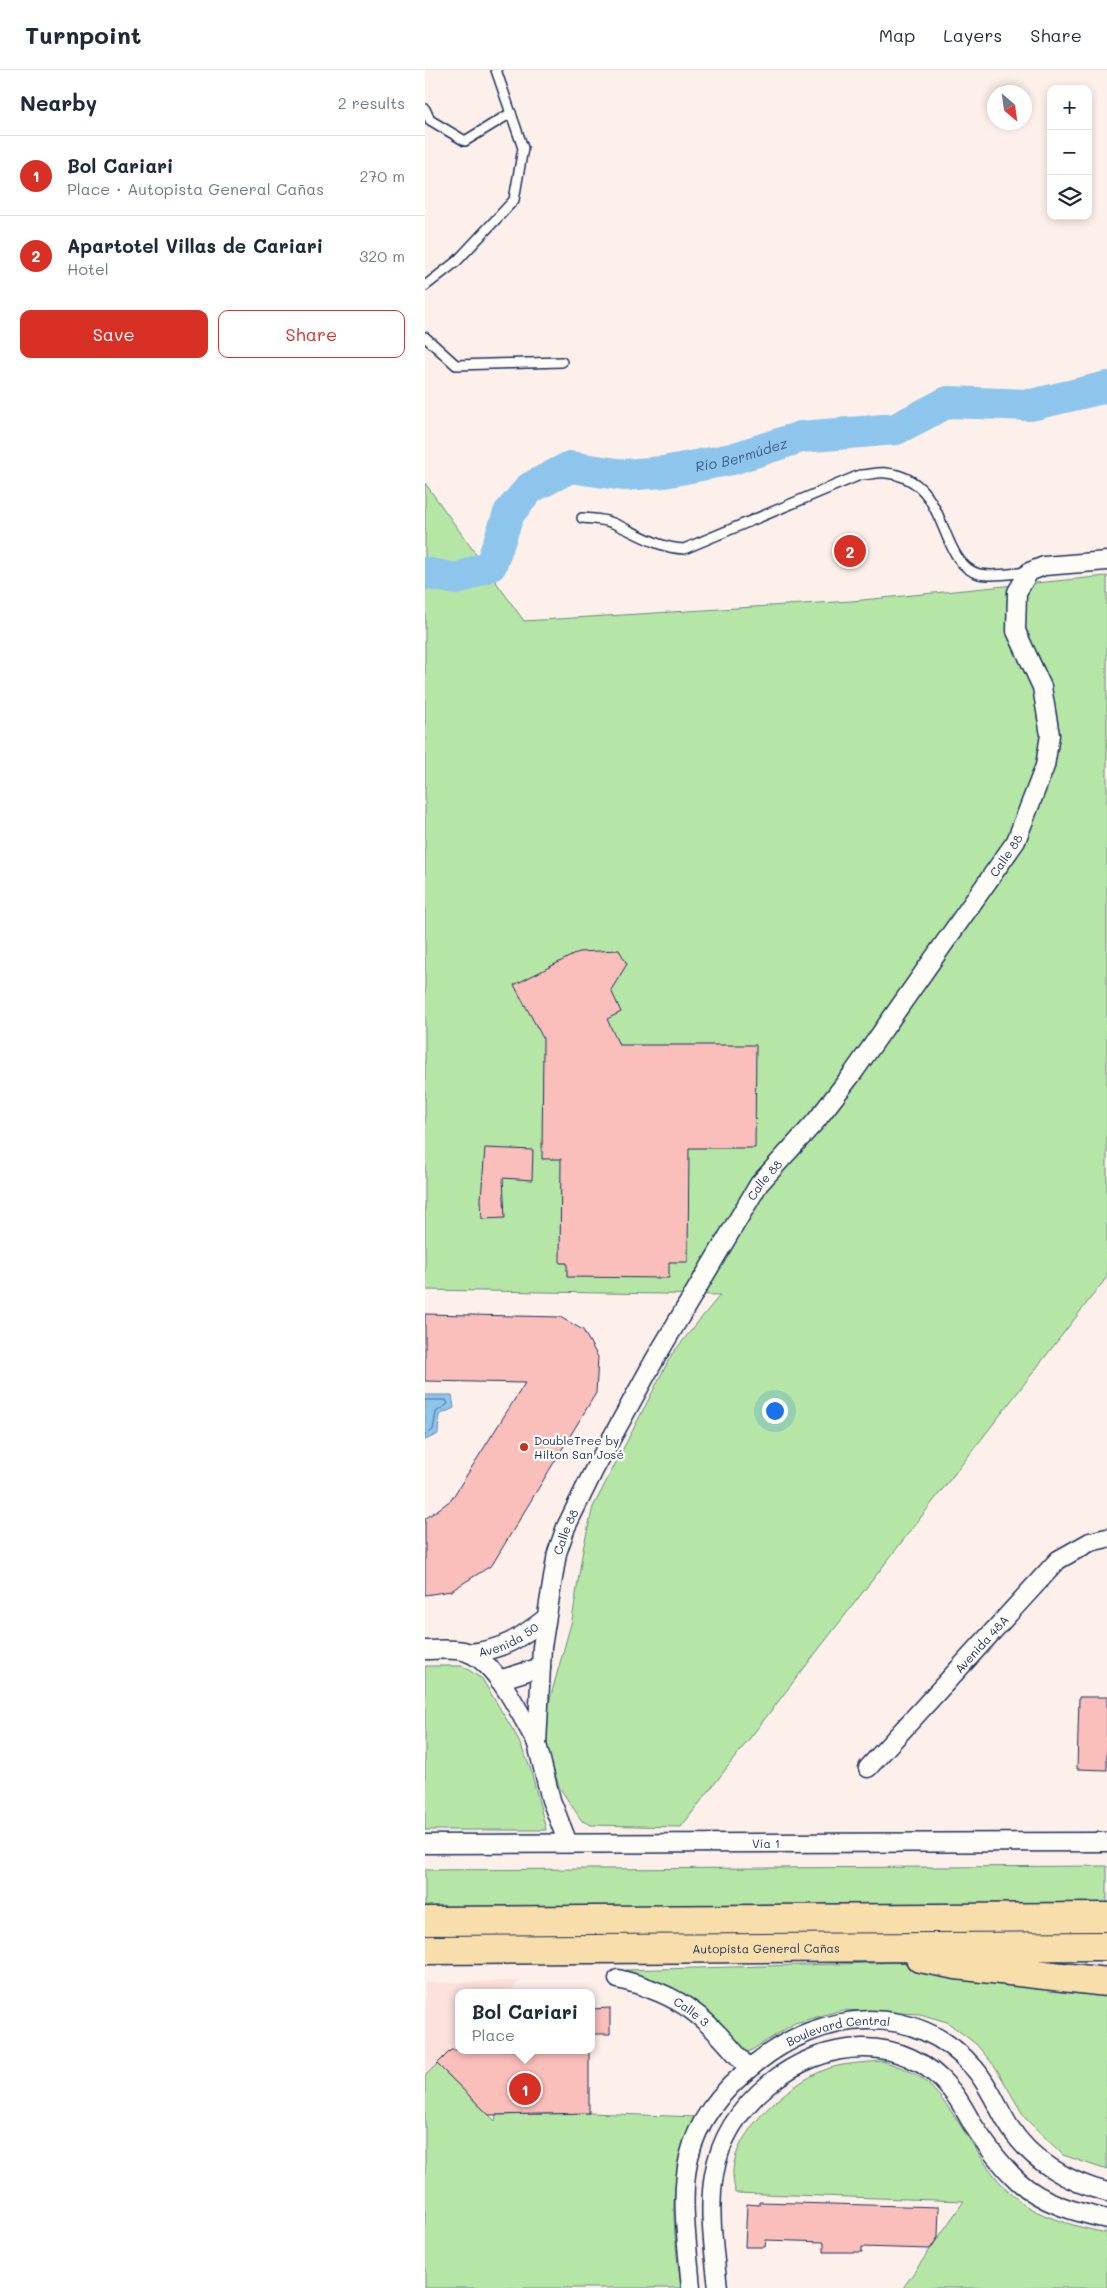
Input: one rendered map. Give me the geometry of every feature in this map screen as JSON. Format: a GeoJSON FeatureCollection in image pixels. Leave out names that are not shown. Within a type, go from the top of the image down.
{"type":"FeatureCollection","features":[{"type":"Feature","properties":{"kind":"highway"},"geometry":{"type":"LineString","coordinates":[[425,1921],[1107,1917]]}},
{"type":"Feature","properties":{"kind":"highway"},"geometry":{"type":"LineString","coordinates":[[880,1946],[947,1964],[1107,1982]]}},
{"type":"Feature","properties":{"kind":"highway","name":"Autopista General Cañas"},"geometry":{"type":"LineString","coordinates":[[425,1950],[1107,1946]]}},
{"type":"Feature","properties":{"kind":"street"},"geometry":{"type":"LineString","coordinates":[[1036,569],[1107,560]]}},
{"type":"Feature","properties":{"kind":"street","name":"Calle 88"},"geometry":{"type":"LineString","coordinates":[[568,1843],[551,1800],[537,1744],[546,1618],[557,1553],[566,1526],[655,1358],[759,1184],[815,1121],[853,1073],[1016,842],[1045,766],[1050,735],[1042,687],[1016,631],[1017,592],[1036,569]]}},
{"type":"Feature","properties":{"kind":"street","name":"Avenida 48A"},"geometry":{"type":"LineString","coordinates":[[868,1768],[1058,1560],[1090,1542],[1107,1538]]}},
{"type":"Feature","properties":{"kind":"street","name":"Avenida 50"},"geometry":{"type":"LineString","coordinates":[[469,1653],[501,1647],[519,1638],[546,1618]]}},
{"type":"Feature","properties":{"kind":"street","name":"Avenida 50"},"geometry":{"type":"LineString","coordinates":[[425,1650],[456,1650],[469,1653],[484,1662],[499,1680],[537,1744]]}},
{"type":"Feature","properties":{"kind":"street"},"geometry":{"type":"LineString","coordinates":[[499,1680],[541,1668]]}},
{"type":"Feature","properties":{"kind":"street","name":"Vía 1"},"geometry":{"type":"LineString","coordinates":[[425,1844],[1107,1842]]}},
{"type":"Feature","properties":{"kind":"street","name":"Calle 3"},"geometry":{"type":"LineString","coordinates":[[618,1979],[659,1991],[689,2007],[755,2063],[776,2078]]}},
{"type":"Feature","properties":{"kind":"street","name":"Boulevard Central"},"geometry":{"type":"LineString","coordinates":[[691,2288],[683,2207],[684,2176],[700,2126],[728,2087],[755,2063],[799,2036],[816,2028],[840,2022],[878,2020],[915,2026],[954,2049],[973,2067],[989,2090],[1010,2127],[1030,2151],[1065,2177],[1084,2186],[1107,2192]]}},
{"type":"Feature","properties":{"kind":"street","name":"Boulevard Central"},"geometry":{"type":"LineString","coordinates":[[718,2288],[710,2201],[717,2162],[729,2130],[747,2105],[776,2078],[813,2058],[843,2050],[879,2048],[904,2054],[932,2070],[947,2085],[995,2157],[1029,2190],[1061,2207],[1107,2219]]}},
{"type":"Feature","properties":{"kind":"street"},"geometry":{"type":"LineString","coordinates":[[728,2087],[747,2105]]}},
{"type":"Feature","properties":{"kind":"lane"},"geometry":{"type":"LineString","coordinates":[[425,286],[457,261],[514,200],[523,148],[496,70]]}},
{"type":"Feature","properties":{"kind":"lane"},"geometry":{"type":"LineString","coordinates":[[425,109],[430,120],[465,141],[511,113]]}},
{"type":"Feature","properties":{"kind":"lane"},"geometry":{"type":"LineString","coordinates":[[425,337],[456,366],[562,362]]}},
{"type":"Feature","properties":{"kind":"lane"},"geometry":{"type":"LineString","coordinates":[[582,518],[611,522],[655,543],[671,548],[684,548],[860,475],[886,473],[901,476],[919,487],[929,498],[939,514],[958,560],[966,568],[980,574],[1036,569]]}},
{"type":"Feature","properties":{"kind":"shaded area"},"geometry":{"type":"Polygon","coordinates":[[[520,1981],[512,1989],[455,1989],[455,2046],[425,2076],[425,1983],[520,1981]]]}},
{"type":"Feature","properties":{"kind":"green space"},"geometry":{"type":"Polygon","coordinates":[[[425,483],[524,621],[852,601],[1107,576],[1107,1277],[681,1827],[591,1825],[582,1821],[559,1787],[545,1743],[548,1706],[572,1620],[583,1549],[593,1507],[672,1354],[720,1295],[425,1290],[425,483]]]}},
{"type":"Feature","properties":{"kind":"green space"},"geometry":{"type":"Polygon","coordinates":[[[425,1666],[463,1666],[482,1679],[516,1735],[530,1767],[546,1830],[425,1830],[425,1666]]]}},
{"type":"Feature","properties":{"kind":"green space"},"geometry":{"type":"Polygon","coordinates":[[[1107,1866],[1107,1910],[425,1913],[425,1870],[1107,1866]]]}},
{"type":"Feature","properties":{"kind":"green space"},"geometry":{"type":"Polygon","coordinates":[[[907,1962],[1107,1993],[1107,2170],[1063,2155],[1025,2118],[996,2068],[976,2044],[947,2022],[920,2014],[842,2010],[795,2023],[747,2053],[697,2004],[626,1970],[907,1962]]]}},
{"type":"Feature","properties":{"kind":"green space"},"geometry":{"type":"Polygon","coordinates":[[[882,2061],[911,2072],[927,2083],[940,2096],[992,2173],[1018,2200],[1048,2217],[1107,2233],[1107,2288],[903,2288],[964,2201],[735,2193],[733,2170],[736,2155],[743,2139],[753,2125],[779,2098],[808,2078],[829,2068],[882,2061]]]}},
{"type":"Feature","properties":{"kind":"green space"},"geometry":{"type":"Polygon","coordinates":[[[437,2064],[495,2121],[496,2115],[589,2113],[697,2117],[680,2161],[674,2201],[674,2221],[681,2288],[425,2288],[425,2076],[437,2064]]]}},
{"type":"Feature","properties":{"kind":"water"},"geometry":{"type":"Polygon","coordinates":[[[425,1395],[452,1395],[454,1408],[439,1415],[438,1434],[425,1440],[425,1395]]]}},
{"type":"Feature","properties":{"kind":"building"},"geometry":{"type":"Polygon","coordinates":[[[619,950],[627,964],[611,990],[621,1012],[607,1019],[619,1045],[756,1045],[755,1148],[689,1148],[688,1262],[669,1262],[669,1278],[567,1277],[567,1263],[560,1263],[561,1159],[542,1159],[543,1038],[514,985],[579,952],[619,950]]]}},
{"type":"Feature","properties":{"kind":"building"},"geometry":{"type":"Polygon","coordinates":[[[485,1148],[533,1150],[532,1180],[503,1178],[505,1218],[482,1219],[481,1199],[485,1148]]]}},
{"type":"Feature","properties":{"kind":"building","name":"DoubleTree by Hilton San José"},"geometry":{"type":"Polygon","coordinates":[[[425,1314],[560,1317],[583,1330],[598,1357],[596,1393],[492,1565],[451,1591],[425,1595],[425,1519],[451,1500],[525,1383],[425,1381],[425,1314]]]}},
{"type":"Feature","properties":{"kind":"building"},"geometry":{"type":"Polygon","coordinates":[[[1079,1697],[1107,1697],[1107,1770],[1077,1769],[1079,1697]]]}},
{"type":"Feature","properties":{"kind":"building"},"geometry":{"type":"Polygon","coordinates":[[[610,2008],[610,2034],[595,2034],[595,2009],[610,2008]]]}},
{"type":"Feature","properties":{"kind":"building"},"geometry":{"type":"Polygon","coordinates":[[[451,2050],[455,2050],[455,2054],[589,2054],[589,2113],[489,2115],[437,2064],[451,2050]]]}},
{"type":"Feature","properties":{"kind":"building"},"geometry":{"type":"Polygon","coordinates":[[[759,2202],[939,2207],[938,2237],[930,2249],[862,2247],[862,2252],[824,2252],[824,2242],[766,2240],[765,2247],[745,2247],[747,2204],[759,2205],[759,2202]]]}},
{"type":"Feature","properties":{"kind":"waterway","name":"Río Bermúdez"},"geometry":{"type":"LineString","coordinates":[[425,573],[457,579],[491,565],[509,513],[530,488],[570,467],[624,475],[664,472],[732,459],[801,437],[896,429],[948,402],[1031,405],[1107,387]]}},
{"type":"Feature","properties":{"kind":"place","name":"Apartotel Villas de Cariari"},"geometry":{"type":"Point","coordinates":[850,551]}},
{"type":"Feature","properties":{"kind":"place","name":"DoubleTree by Hilton San José"},"geometry":{"type":"Point","coordinates":[524,1447]}},
{"type":"Feature","properties":{"kind":"place","name":"Bol Cariari"},"geometry":{"type":"Point","coordinates":[525,2089]}}]}
